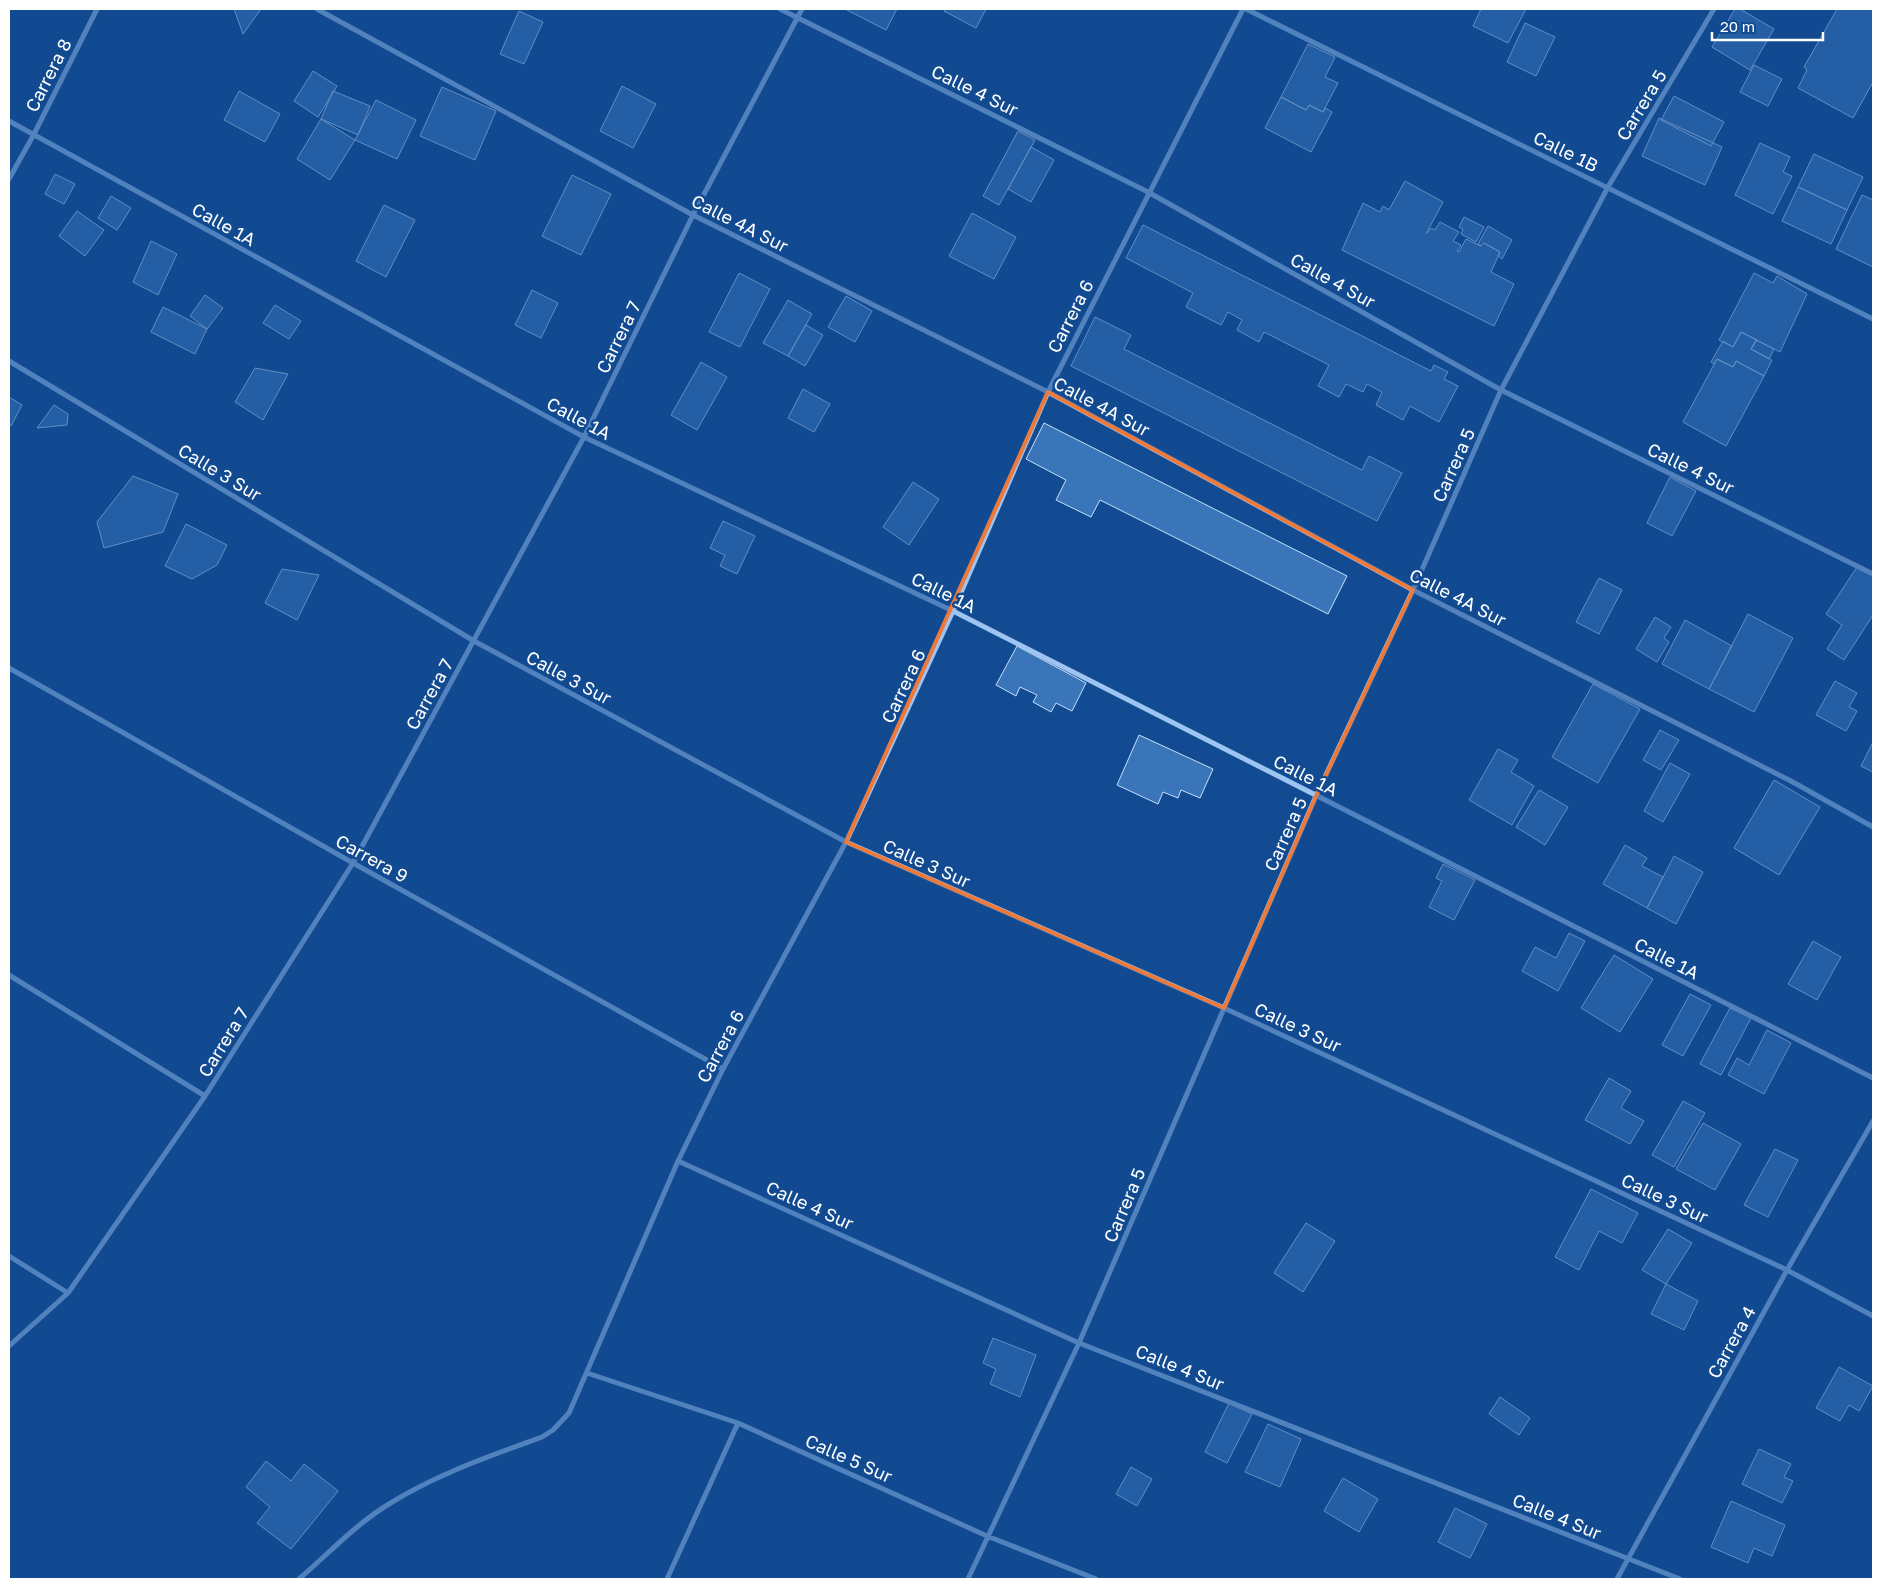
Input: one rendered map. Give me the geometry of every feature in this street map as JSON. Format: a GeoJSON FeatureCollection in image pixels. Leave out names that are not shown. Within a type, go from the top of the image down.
{"type":"FeatureCollection","features":[{"type":"Feature","properties":{"kind":"street","name":"Carrera 8"},"geometry":{"type":"LineString","coordinates":[[9,179],[34,136],[97,9]]}},
{"type":"Feature","properties":{"kind":"street","name":"Calle 4A Sur"},"geometry":{"type":"LineString","coordinates":[[317,9],[693,215],[1048,392],[1413,590],[1791,781],[1873,827]]}},
{"type":"Feature","properties":{"kind":"street","name":"Calle 4 Sur"},"geometry":{"type":"LineString","coordinates":[[780,9],[1148,192],[1501,390],[1873,574]]}},
{"type":"Feature","properties":{"kind":"street","name":"Carrera 7"},"geometry":{"type":"LineString","coordinates":[[9,1346],[68,1293],[205,1096],[353,863],[584,437],[693,215],[802,9]]}},
{"type":"Feature","properties":{"kind":"street","name":"Calle 1B"},"geometry":{"type":"LineString","coordinates":[[1244,9],[1873,319]]}},
{"type":"Feature","properties":{"kind":"street","name":"Carrera 6"},"geometry":{"type":"LineString","coordinates":[[298,1579],[354,1530],[388,1504],[468,1464],[542,1438],[569,1413],[678,1161],[723,1069],[846,842],[953,611],[1048,392],[1148,192],[1244,9]]}},
{"type":"Feature","properties":{"kind":"street","name":"Carrera 5"},"geometry":{"type":"LineString","coordinates":[[968,1579],[1079,1343],[1316,796],[1413,590],[1501,390],[1608,187],[1714,9]]}},
{"type":"Feature","properties":{"kind":"street","name":"Calle 1A"},"geometry":{"type":"LineString","coordinates":[[9,121],[584,437],[953,611],[1873,1078]]}},
{"type":"Feature","properties":{"kind":"street","name":"Calle 3 Sur"},"geometry":{"type":"LineString","coordinates":[[9,361],[474,641],[846,842],[1224,1008],[1787,1270],[1873,1316]]}},
{"type":"Feature","properties":{"kind":"street","name":"Carrera 9"},"geometry":{"type":"LineString","coordinates":[[9,668],[353,863],[723,1069]]}},
{"type":"Feature","properties":{"kind":"street"},"geometry":{"type":"LineString","coordinates":[[9,975],[205,1096]]}},
{"type":"Feature","properties":{"kind":"street","name":"Carrera 4"},"geometry":{"type":"LineString","coordinates":[[1617,1579],[1787,1270],[1873,1121]]}},
{"type":"Feature","properties":{"kind":"street","name":"Calle 4 Sur"},"geometry":{"type":"LineString","coordinates":[[678,1161],[1079,1343],[1680,1579]]}},
{"type":"Feature","properties":{"kind":"street"},"geometry":{"type":"LineString","coordinates":[[9,1256],[68,1293]]}},
{"type":"Feature","properties":{"kind":"street","name":"Calle 5 Sur"},"geometry":{"type":"LineString","coordinates":[[587,1373],[738,1423],[987,1536],[1096,1579]]}},
{"type":"Feature","properties":{"kind":"street"},"geometry":{"type":"LineString","coordinates":[[667,1579],[738,1423]]}},
{"type":"Feature","properties":{"kind":"highlighted area"},"geometry":{"type":"Polygon","coordinates":[[[1048,392],[1413,590],[1316,796],[1224,1008],[846,842],[1048,392]]]}},
{"type":"Feature","properties":{"kind":"building"},"geometry":{"type":"Polygon","coordinates":[[[234,9],[261,9],[243,34],[234,9]]]}},
{"type":"Feature","properties":{"kind":"building"},"geometry":{"type":"Polygon","coordinates":[[[845,9],[897,9],[886,30],[845,9]]]}},
{"type":"Feature","properties":{"kind":"building"},"geometry":{"type":"Polygon","coordinates":[[[946,9],[986,9],[976,28],[944,11],[946,9]]]}},
{"type":"Feature","properties":{"kind":"building"},"geometry":{"type":"Polygon","coordinates":[[[1481,9],[1526,9],[1508,43],[1473,26],[1481,9]]]}},
{"type":"Feature","properties":{"kind":"building"},"geometry":{"type":"Polygon","coordinates":[[[1735,9],[1740,9],[1774,29],[1750,70],[1712,47],[1735,9]]]}},
{"type":"Feature","properties":{"kind":"building"},"geometry":{"type":"Polygon","coordinates":[[[1837,9],[1873,9],[1873,82],[1853,118],[1798,88],[1807,70],[1804,67],[1837,9]]]}},
{"type":"Feature","properties":{"kind":"building"},"geometry":{"type":"Polygon","coordinates":[[[519,11],[543,22],[524,64],[500,54],[519,11]]]}},
{"type":"Feature","properties":{"kind":"building"},"geometry":{"type":"Polygon","coordinates":[[[1525,23],[1555,37],[1536,76],[1507,62],[1525,23]]]}},
{"type":"Feature","properties":{"kind":"building"},"geometry":{"type":"Polygon","coordinates":[[[1308,44],[1335,57],[1325,77],[1338,83],[1323,112],[1309,105],[1306,110],[1281,97],[1308,44]]]}},
{"type":"Feature","properties":{"kind":"building"},"geometry":{"type":"Polygon","coordinates":[[[1754,65],[1782,79],[1768,106],[1740,92],[1754,65]]]}},
{"type":"Feature","properties":{"kind":"building"},"geometry":{"type":"Polygon","coordinates":[[[313,71],[337,86],[318,117],[294,101],[313,71]]]}},
{"type":"Feature","properties":{"kind":"building"},"geometry":{"type":"Polygon","coordinates":[[[622,86],[656,104],[633,148],[600,131],[622,86]]]}},
{"type":"Feature","properties":{"kind":"building"},"geometry":{"type":"Polygon","coordinates":[[[442,87],[496,111],[475,160],[420,136],[442,87]]]}},
{"type":"Feature","properties":{"kind":"building"},"geometry":{"type":"Polygon","coordinates":[[[239,91],[280,114],[265,142],[224,120],[239,91]]]}},
{"type":"Feature","properties":{"kind":"building"},"geometry":{"type":"Polygon","coordinates":[[[333,91],[370,106],[358,135],[321,119],[333,91]]]}},
{"type":"Feature","properties":{"kind":"building"},"geometry":{"type":"Polygon","coordinates":[[[1674,96],[1724,122],[1711,146],[1661,120],[1674,96]]]}},
{"type":"Feature","properties":{"kind":"building"},"geometry":{"type":"Polygon","coordinates":[[[1281,97],[1306,110],[1309,105],[1323,112],[1325,108],[1332,112],[1311,152],[1265,128],[1281,97]]]}},
{"type":"Feature","properties":{"kind":"building"},"geometry":{"type":"Polygon","coordinates":[[[376,100],[416,120],[397,159],[355,140],[376,100]]]}},
{"type":"Feature","properties":{"kind":"building"},"geometry":{"type":"Polygon","coordinates":[[[1659,118],[1722,147],[1705,185],[1642,156],[1659,118]]]}},
{"type":"Feature","properties":{"kind":"building"},"geometry":{"type":"Polygon","coordinates":[[[321,119],[355,140],[330,180],[297,159],[321,119]]]}},
{"type":"Feature","properties":{"kind":"building"},"geometry":{"type":"Polygon","coordinates":[[[1018,131],[1035,140],[999,205],[983,196],[1018,131]]]}},
{"type":"Feature","properties":{"kind":"building"},"geometry":{"type":"Polygon","coordinates":[[[1760,143],[1790,157],[1783,172],[1792,176],[1773,214],[1735,195],[1760,143]]]}},
{"type":"Feature","properties":{"kind":"building"},"geometry":{"type":"Polygon","coordinates":[[[1031,147],[1054,160],[1031,202],[1008,189],[1031,147]]]}},
{"type":"Feature","properties":{"kind":"building"},"geometry":{"type":"Polygon","coordinates":[[[1814,154],[1863,177],[1847,210],[1798,187],[1814,154]]]}},
{"type":"Feature","properties":{"kind":"building"},"geometry":{"type":"Polygon","coordinates":[[[55,174],[75,184],[64,204],[45,194],[55,174]]]}},
{"type":"Feature","properties":{"kind":"building"},"geometry":{"type":"Polygon","coordinates":[[[572,175],[611,194],[581,255],[542,236],[572,175]]]}},
{"type":"Feature","properties":{"kind":"building"},"geometry":{"type":"Polygon","coordinates":[[[1405,181],[1443,202],[1426,234],[1431,228],[1435,230],[1440,222],[1459,232],[1453,241],[1461,245],[1457,251],[1459,252],[1466,239],[1481,246],[1484,243],[1500,252],[1491,272],[1514,284],[1494,326],[1342,250],[1363,203],[1380,212],[1383,206],[1389,210],[1405,181]]]}},
{"type":"Feature","properties":{"kind":"building"},"geometry":{"type":"Polygon","coordinates":[[[1798,187],[1847,210],[1831,244],[1782,221],[1798,187]]]}},
{"type":"Feature","properties":{"kind":"building"},"geometry":{"type":"Polygon","coordinates":[[[1862,195],[1873,200],[1873,267],[1836,249],[1862,195]]]}},
{"type":"Feature","properties":{"kind":"building"},"geometry":{"type":"Polygon","coordinates":[[[111,196],[131,208],[117,230],[98,218],[111,196]]]}},
{"type":"Feature","properties":{"kind":"building"},"geometry":{"type":"Polygon","coordinates":[[[384,205],[415,220],[386,277],[356,261],[384,205]]]}},
{"type":"Feature","properties":{"kind":"building"},"geometry":{"type":"Polygon","coordinates":[[[77,211],[104,230],[85,256],[59,236],[77,211]]]}},
{"type":"Feature","properties":{"kind":"building"},"geometry":{"type":"Polygon","coordinates":[[[972,213],[1016,237],[994,279],[949,256],[972,213]]]}},
{"type":"Feature","properties":{"kind":"building"},"geometry":{"type":"Polygon","coordinates":[[[1464,217],[1484,227],[1476,242],[1461,234],[1463,229],[1459,227],[1464,217]]]}},
{"type":"Feature","properties":{"kind":"building"},"geometry":{"type":"Polygon","coordinates":[[[1143,225],[1431,371],[1434,365],[1448,372],[1444,379],[1458,386],[1439,422],[1410,406],[1403,420],[1376,405],[1382,392],[1367,384],[1363,392],[1346,384],[1339,397],[1318,386],[1329,365],[1264,332],[1259,342],[1237,330],[1242,320],[1228,312],[1221,325],[1186,307],[1193,293],[1126,258],[1143,225]]]}},
{"type":"Feature","properties":{"kind":"building"},"geometry":{"type":"Polygon","coordinates":[[[1488,226],[1512,240],[1502,259],[1498,256],[1500,252],[1484,243],[1481,246],[1478,244],[1488,226]]]}},
{"type":"Feature","properties":{"kind":"building"},"geometry":{"type":"Polygon","coordinates":[[[151,241],[177,254],[158,295],[133,282],[151,241]]]}},
{"type":"Feature","properties":{"kind":"building"},"geometry":{"type":"Polygon","coordinates":[[[739,273],[770,289],[740,347],[709,332],[739,273]]]}},
{"type":"Feature","properties":{"kind":"building"},"geometry":{"type":"Polygon","coordinates":[[[1754,273],[1773,283],[1777,276],[1807,294],[1780,352],[1741,332],[1733,347],[1719,340],[1754,273]]]}},
{"type":"Feature","properties":{"kind":"building"},"geometry":{"type":"Polygon","coordinates":[[[532,290],[558,303],[541,338],[515,325],[532,290]]]}},
{"type":"Feature","properties":{"kind":"building"},"geometry":{"type":"Polygon","coordinates":[[[205,295],[223,308],[207,329],[190,316],[205,295]]]}},
{"type":"Feature","properties":{"kind":"building"},"geometry":{"type":"Polygon","coordinates":[[[846,296],[872,311],[855,342],[828,327],[846,296]]]}},
{"type":"Feature","properties":{"kind":"building"},"geometry":{"type":"Polygon","coordinates":[[[788,300],[812,314],[788,356],[763,343],[788,300]]]}},
{"type":"Feature","properties":{"kind":"building"},"geometry":{"type":"Polygon","coordinates":[[[275,305],[301,321],[289,339],[263,323],[275,305]]]}},
{"type":"Feature","properties":{"kind":"building"},"geometry":{"type":"Polygon","coordinates":[[[163,307],[207,329],[195,354],[151,332],[163,307]]]}},
{"type":"Feature","properties":{"kind":"building"},"geometry":{"type":"Polygon","coordinates":[[[1095,317],[1131,335],[1124,349],[1362,470],[1369,456],[1402,473],[1377,521],[1071,366],[1095,317]]]}},
{"type":"Feature","properties":{"kind":"building"},"geometry":{"type":"Polygon","coordinates":[[[806,325],[823,335],[805,366],[788,356],[806,325]]]}},
{"type":"Feature","properties":{"kind":"building"},"geometry":{"type":"Polygon","coordinates":[[[1741,332],[1757,340],[1751,349],[1772,360],[1764,376],[1736,361],[1733,367],[1717,359],[1714,364],[1711,362],[1723,341],[1733,347],[1741,332]]]}},
{"type":"Feature","properties":{"kind":"building"},"geometry":{"type":"Polygon","coordinates":[[[1756,340],[1774,349],[1769,359],[1751,349],[1756,340]]]}},
{"type":"Feature","properties":{"kind":"building"},"geometry":{"type":"Polygon","coordinates":[[[1717,359],[1733,367],[1736,361],[1764,376],[1726,446],[1683,422],[1717,359]]]}},
{"type":"Feature","properties":{"kind":"building"},"geometry":{"type":"Polygon","coordinates":[[[701,362],[727,377],[697,430],[671,415],[701,362]]]}},
{"type":"Feature","properties":{"kind":"building"},"geometry":{"type":"Polygon","coordinates":[[[255,368],[288,374],[263,420],[235,402],[255,368]]]}},
{"type":"Feature","properties":{"kind":"building"},"geometry":{"type":"Polygon","coordinates":[[[803,389],[830,404],[814,432],[788,418],[803,389]]]}},
{"type":"Feature","properties":{"kind":"building"},"geometry":{"type":"Polygon","coordinates":[[[9,397],[22,405],[11,426],[9,425],[9,397]]]}},
{"type":"Feature","properties":{"kind":"building"},"geometry":{"type":"Polygon","coordinates":[[[54,405],[68,414],[67,425],[37,428],[54,405]]]}},
{"type":"Feature","properties":{"kind":"building"},"geometry":{"type":"Polygon","coordinates":[[[1044,423],[1347,576],[1328,614],[1100,500],[1091,517],[1056,500],[1066,480],[1026,459],[1044,423]]]}},
{"type":"Feature","properties":{"kind":"building"},"geometry":{"type":"Polygon","coordinates":[[[133,476],[178,494],[163,532],[104,548],[97,522],[133,476]]]}},
{"type":"Feature","properties":{"kind":"building"},"geometry":{"type":"Polygon","coordinates":[[[1670,477],[1696,491],[1672,536],[1647,523],[1670,477]]]}},
{"type":"Feature","properties":{"kind":"building"},"geometry":{"type":"Polygon","coordinates":[[[913,482],[939,499],[909,545],[883,527],[913,482]]]}},
{"type":"Feature","properties":{"kind":"building"},"geometry":{"type":"Polygon","coordinates":[[[723,521],[755,536],[737,574],[720,566],[725,555],[710,548],[723,521]]]}},
{"type":"Feature","properties":{"kind":"building"},"geometry":{"type":"Polygon","coordinates":[[[186,524],[227,545],[217,565],[192,579],[165,566],[186,524]]]}},
{"type":"Feature","properties":{"kind":"building"},"geometry":{"type":"Polygon","coordinates":[[[1857,567],[1873,575],[1873,615],[1844,660],[1827,649],[1842,625],[1826,614],[1857,567]]]}},
{"type":"Feature","properties":{"kind":"building"},"geometry":{"type":"Polygon","coordinates":[[[282,569],[319,575],[297,620],[265,603],[282,569]]]}},
{"type":"Feature","properties":{"kind":"building"},"geometry":{"type":"Polygon","coordinates":[[[1599,578],[1622,590],[1599,634],[1576,622],[1599,578]]]}},
{"type":"Feature","properties":{"kind":"building"},"geometry":{"type":"Polygon","coordinates":[[[1748,614],[1793,638],[1754,712],[1709,689],[1748,614]]]}},
{"type":"Feature","properties":{"kind":"building"},"geometry":{"type":"Polygon","coordinates":[[[1655,617],[1671,627],[1664,638],[1669,642],[1657,662],[1636,649],[1655,617]]]}},
{"type":"Feature","properties":{"kind":"building"},"geometry":{"type":"Polygon","coordinates":[[[1685,620],[1732,646],[1709,689],[1662,664],[1685,620]]]}},
{"type":"Feature","properties":{"kind":"building"},"geometry":{"type":"Polygon","coordinates":[[[1017,646],[1086,683],[1072,711],[1056,703],[1051,712],[1033,702],[1037,695],[1020,687],[1016,696],[996,685],[1017,646]]]}},
{"type":"Feature","properties":{"kind":"building"},"geometry":{"type":"Polygon","coordinates":[[[1835,681],[1857,693],[1849,707],[1857,711],[1846,731],[1816,715],[1835,681]]]}},
{"type":"Feature","properties":{"kind":"building"},"geometry":{"type":"Polygon","coordinates":[[[1593,684],[1640,709],[1598,783],[1552,757],[1593,684]]]}},
{"type":"Feature","properties":{"kind":"building"},"geometry":{"type":"Polygon","coordinates":[[[1660,730],[1679,740],[1661,770],[1643,760],[1660,730]]]}},
{"type":"Feature","properties":{"kind":"building"},"geometry":{"type":"Polygon","coordinates":[[[1139,735],[1213,769],[1200,798],[1181,790],[1178,798],[1163,792],[1158,804],[1117,785],[1139,735]]]}},
{"type":"Feature","properties":{"kind":"building"},"geometry":{"type":"Polygon","coordinates":[[[1873,742],[1873,772],[1861,766],[1873,742]]]}},
{"type":"Feature","properties":{"kind":"building"},"geometry":{"type":"Polygon","coordinates":[[[1498,749],[1518,760],[1511,772],[1534,786],[1512,825],[1469,800],[1498,749]]]}},
{"type":"Feature","properties":{"kind":"building"},"geometry":{"type":"Polygon","coordinates":[[[1670,763],[1690,774],[1663,822],[1644,811],[1670,763]]]}},
{"type":"Feature","properties":{"kind":"building"},"geometry":{"type":"Polygon","coordinates":[[[1774,780],[1820,807],[1779,875],[1734,848],[1774,780]]]}},
{"type":"Feature","properties":{"kind":"building"},"geometry":{"type":"Polygon","coordinates":[[[1539,790],[1568,807],[1545,845],[1516,827],[1539,790]]]}},
{"type":"Feature","properties":{"kind":"building"},"geometry":{"type":"Polygon","coordinates":[[[1625,845],[1647,858],[1642,866],[1663,877],[1647,908],[1603,884],[1625,845]]]}},
{"type":"Feature","properties":{"kind":"building"},"geometry":{"type":"Polygon","coordinates":[[[1674,856],[1703,872],[1676,924],[1647,908],[1674,856]]]}},
{"type":"Feature","properties":{"kind":"building"},"geometry":{"type":"Polygon","coordinates":[[[1443,864],[1475,880],[1454,920],[1429,907],[1442,881],[1436,878],[1443,864]]]}},
{"type":"Feature","properties":{"kind":"building"},"geometry":{"type":"Polygon","coordinates":[[[1569,933],[1585,941],[1558,991],[1522,971],[1535,947],[1556,958],[1569,933]]]}},
{"type":"Feature","properties":{"kind":"building"},"geometry":{"type":"Polygon","coordinates":[[[1813,941],[1841,957],[1817,1000],[1788,984],[1813,941]]]}},
{"type":"Feature","properties":{"kind":"building"},"geometry":{"type":"Polygon","coordinates":[[[1614,955],[1653,979],[1620,1032],[1581,1008],[1614,955]]]}},
{"type":"Feature","properties":{"kind":"building"},"geometry":{"type":"Polygon","coordinates":[[[1690,994],[1711,1005],[1683,1056],[1662,1045],[1690,994]]]}},
{"type":"Feature","properties":{"kind":"building"},"geometry":{"type":"Polygon","coordinates":[[[1730,1008],[1751,1018],[1721,1075],[1700,1064],[1730,1008]]]}},
{"type":"Feature","properties":{"kind":"building"},"geometry":{"type":"Polygon","coordinates":[[[1767,1030],[1791,1043],[1764,1094],[1728,1075],[1737,1058],[1749,1065],[1767,1030]]]}},
{"type":"Feature","properties":{"kind":"building"},"geometry":{"type":"Polygon","coordinates":[[[1609,1078],[1631,1091],[1621,1108],[1644,1121],[1630,1144],[1585,1120],[1609,1078]]]}},
{"type":"Feature","properties":{"kind":"building"},"geometry":{"type":"Polygon","coordinates":[[[1683,1101],[1705,1113],[1674,1167],[1652,1155],[1683,1101]]]}},
{"type":"Feature","properties":{"kind":"building"},"geometry":{"type":"Polygon","coordinates":[[[1703,1123],[1741,1144],[1715,1190],[1676,1169],[1703,1123]]]}},
{"type":"Feature","properties":{"kind":"building"},"geometry":{"type":"Polygon","coordinates":[[[1775,1149],[1798,1160],[1768,1217],[1744,1205],[1775,1149]]]}},
{"type":"Feature","properties":{"kind":"building"},"geometry":{"type":"Polygon","coordinates":[[[1591,1189],[1638,1213],[1622,1243],[1599,1231],[1579,1270],[1555,1257],[1591,1189]]]}},
{"type":"Feature","properties":{"kind":"building"},"geometry":{"type":"Polygon","coordinates":[[[1306,1223],[1335,1241],[1303,1292],[1274,1273],[1306,1223]]]}},
{"type":"Feature","properties":{"kind":"building"},"geometry":{"type":"Polygon","coordinates":[[[1668,1229],[1692,1243],[1666,1284],[1642,1270],[1668,1229]]]}},
{"type":"Feature","properties":{"kind":"building"},"geometry":{"type":"Polygon","coordinates":[[[1666,1284],[1698,1301],[1684,1330],[1651,1314],[1666,1284]]]}},
{"type":"Feature","properties":{"kind":"building"},"geometry":{"type":"Polygon","coordinates":[[[993,1338],[1036,1355],[1020,1397],[990,1384],[996,1369],[983,1363],[993,1338]]]}},
{"type":"Feature","properties":{"kind":"building"},"geometry":{"type":"Polygon","coordinates":[[[1839,1367],[1873,1386],[1859,1411],[1849,1405],[1840,1421],[1816,1408],[1839,1367]]]}},
{"type":"Feature","properties":{"kind":"building"},"geometry":{"type":"Polygon","coordinates":[[[1500,1397],[1530,1418],[1519,1435],[1489,1414],[1500,1397]]]}},
{"type":"Feature","properties":{"kind":"building"},"geometry":{"type":"Polygon","coordinates":[[[1229,1403],[1252,1414],[1227,1463],[1205,1452],[1229,1403]]]}},
{"type":"Feature","properties":{"kind":"building"},"geometry":{"type":"Polygon","coordinates":[[[1268,1424],[1301,1439],[1280,1487],[1245,1472],[1268,1424]]]}},
{"type":"Feature","properties":{"kind":"building"},"geometry":{"type":"Polygon","coordinates":[[[1759,1449],[1791,1464],[1784,1477],[1793,1481],[1782,1503],[1742,1484],[1759,1449]]]}},
{"type":"Feature","properties":{"kind":"building"},"geometry":{"type":"Polygon","coordinates":[[[266,1461],[291,1481],[304,1464],[338,1491],[291,1549],[257,1523],[270,1507],[246,1487],[266,1461]]]}},
{"type":"Feature","properties":{"kind":"building"},"geometry":{"type":"Polygon","coordinates":[[[1131,1467],[1152,1479],[1137,1506],[1116,1494],[1131,1467]]]}},
{"type":"Feature","properties":{"kind":"building"},"geometry":{"type":"Polygon","coordinates":[[[1343,1478],[1378,1499],[1359,1532],[1324,1511],[1343,1478]]]}},
{"type":"Feature","properties":{"kind":"building"},"geometry":{"type":"Polygon","coordinates":[[[1731,1501],[1785,1525],[1772,1556],[1754,1548],[1748,1563],[1711,1547],[1731,1501]]]}},
{"type":"Feature","properties":{"kind":"building"},"geometry":{"type":"Polygon","coordinates":[[[1455,1508],[1487,1524],[1470,1558],[1438,1542],[1455,1508]]]}}]}
